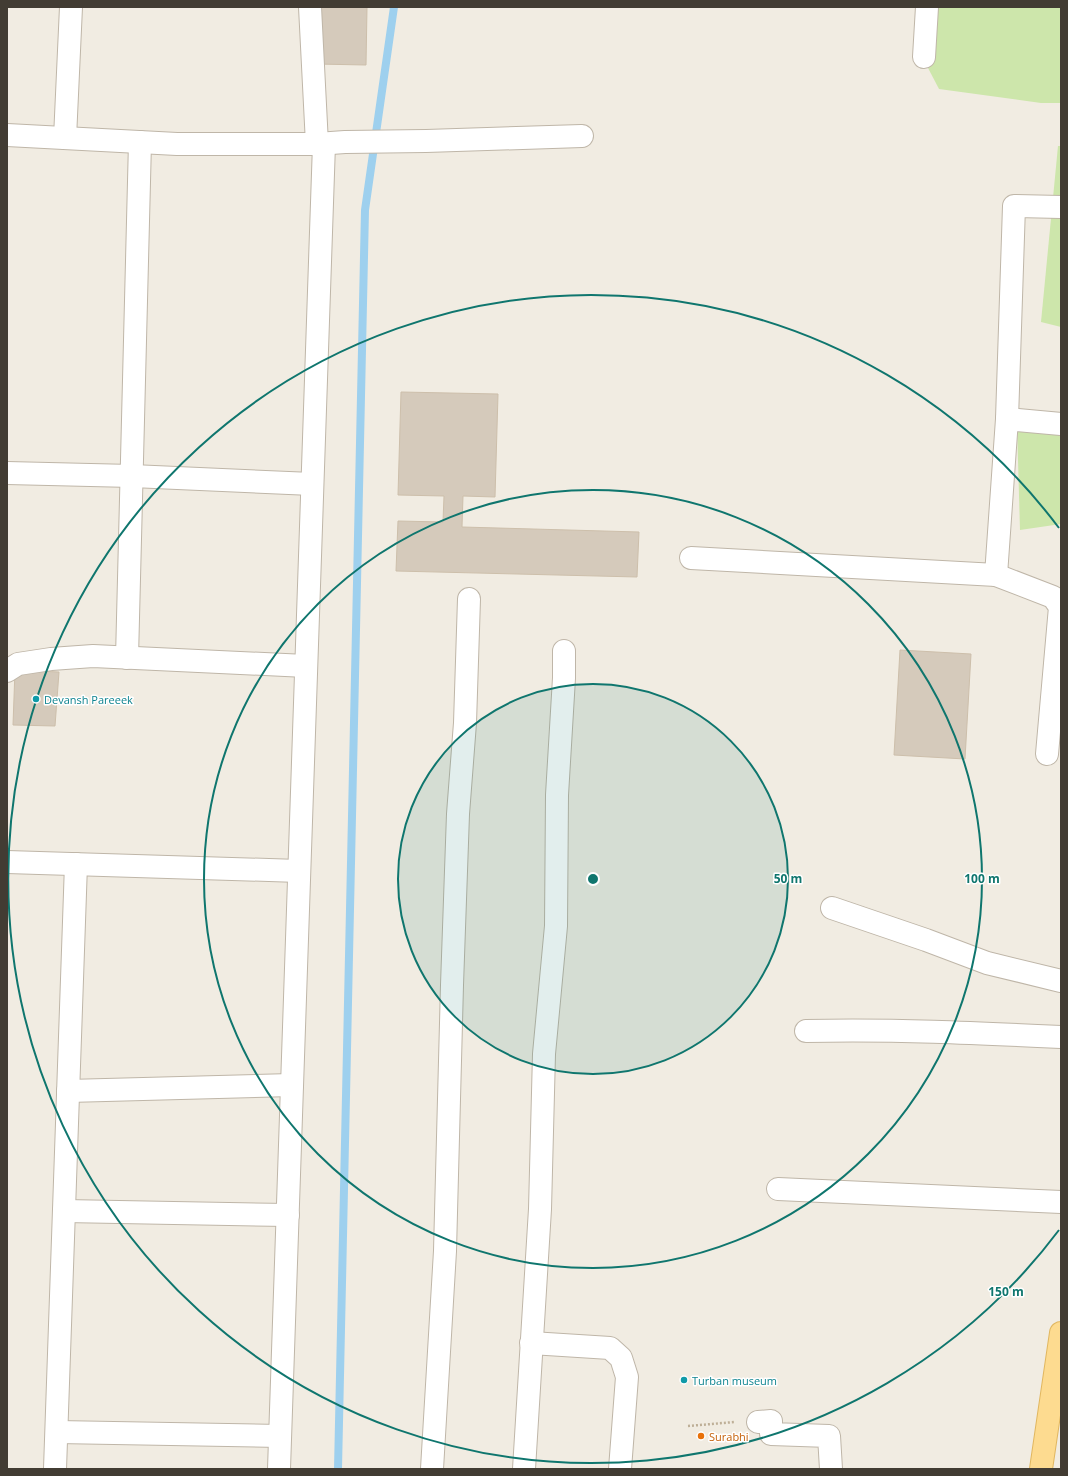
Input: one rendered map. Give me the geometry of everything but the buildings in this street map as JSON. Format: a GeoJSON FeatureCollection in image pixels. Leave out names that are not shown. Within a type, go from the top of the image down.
{"type":"FeatureCollection","features":[{"type":"Feature","properties":{"kind":"main road"},"geometry":{"type":"LineString","coordinates":[[1041,1469],[1061,1333]]}},
{"type":"Feature","properties":{"kind":"street"},"geometry":{"type":"LineString","coordinates":[[65,138],[71,7]]}},
{"type":"Feature","properties":{"kind":"street"},"geometry":{"type":"LineString","coordinates":[[279,1469],[312,484],[329,143],[310,7]]}},
{"type":"Feature","properties":{"kind":"street"},"geometry":{"type":"LineString","coordinates":[[924,57],[927,7]]}},
{"type":"Feature","properties":{"kind":"street"},"geometry":{"type":"LineString","coordinates":[[7,135],[177,144],[329,143],[582,136]]}},
{"type":"Feature","properties":{"kind":"street"},"geometry":{"type":"LineString","coordinates":[[127,658],[140,142]]}},
{"type":"Feature","properties":{"kind":"street"},"geometry":{"type":"LineString","coordinates":[[996,575],[1007,419],[1014,206],[1061,207]]}},
{"type":"Feature","properties":{"kind":"street"},"geometry":{"type":"LineString","coordinates":[[1007,419],[1061,424]]}},
{"type":"Feature","properties":{"kind":"street"},"geometry":{"type":"LineString","coordinates":[[7,473],[132,476],[312,484]]}},
{"type":"Feature","properties":{"kind":"street"},"geometry":{"type":"LineString","coordinates":[[691,558],[996,575],[1053,597],[1060,607],[1047,754]]}},
{"type":"Feature","properties":{"kind":"street"},"geometry":{"type":"LineString","coordinates":[[432,1469],[445,1251],[458,814],[465,722],[469,599]]}},
{"type":"Feature","properties":{"kind":"street"},"geometry":{"type":"LineString","coordinates":[[524,1469],[540,1209],[544,1054],[556,926],[557,795],[564,678],[564,651]]}},
{"type":"Feature","properties":{"kind":"street"},"geometry":{"type":"LineString","coordinates":[[7,671],[18,664],[51,659],[93,656],[306,666]]}},
{"type":"Feature","properties":{"kind":"street"},"geometry":{"type":"LineString","coordinates":[[7,862],[300,871]]}},
{"type":"Feature","properties":{"kind":"street"},"geometry":{"type":"LineString","coordinates":[[55,1469],[76,864]]}},
{"type":"Feature","properties":{"kind":"street"},"geometry":{"type":"LineString","coordinates":[[832,908],[926,940],[987,963],[1061,981]]}},
{"type":"Feature","properties":{"kind":"street"},"geometry":{"type":"LineString","coordinates":[[806,1031],[944,1031],[1061,1038]]}},
{"type":"Feature","properties":{"kind":"street"},"geometry":{"type":"LineString","coordinates":[[68,1091],[292,1084]]}},
{"type":"Feature","properties":{"kind":"street"},"geometry":{"type":"LineString","coordinates":[[778,1189],[1061,1202]]}},
{"type":"Feature","properties":{"kind":"street"},"geometry":{"type":"LineString","coordinates":[[64,1212],[288,1215]]}},
{"type":"Feature","properties":{"kind":"street"},"geometry":{"type":"LineString","coordinates":[[531,1343],[610,1348],[621,1358],[627,1377],[620,1469]]}},
{"type":"Feature","properties":{"kind":"street"},"geometry":{"type":"LineString","coordinates":[[758,1422],[771,1421],[772,1434],[829,1436],[831,1469]]}},
{"type":"Feature","properties":{"kind":"street"},"geometry":{"type":"LineString","coordinates":[[57,1432],[280,1436]]}},
{"type":"Feature","properties":{"kind":"path"},"geometry":{"type":"LineString","coordinates":[[688,1426],[758,1422]]}},
{"type":"Feature","properties":{"kind":"green space"},"geometry":{"type":"Polygon","coordinates":[[[934,7],[1061,7],[1061,103],[1041,103],[939,89],[927,66],[934,7]]]}},
{"type":"Feature","properties":{"kind":"green space"},"geometry":{"type":"Polygon","coordinates":[[[1058,146],[1061,146],[1061,327],[1041,322],[1058,146]]]}},
{"type":"Feature","properties":{"kind":"green space"},"geometry":{"type":"Polygon","coordinates":[[[1017,425],[1061,429],[1061,524],[1020,530],[1017,425]]]}},
{"type":"Feature","properties":{"kind":"waterway"},"geometry":{"type":"LineString","coordinates":[[338,1469],[365,210],[394,7]]}},
{"type":"Feature","properties":{"kind":"place","name":"Devansh Pareeek"},"geometry":{"type":"Point","coordinates":[36,699]}},
{"type":"Feature","properties":{"kind":"place","name":"Turban museum"},"geometry":{"type":"Point","coordinates":[684,1380]}},
{"type":"Feature","properties":{"kind":"place","name":"Surabhi"},"geometry":{"type":"Point","coordinates":[701,1436]}}]}
